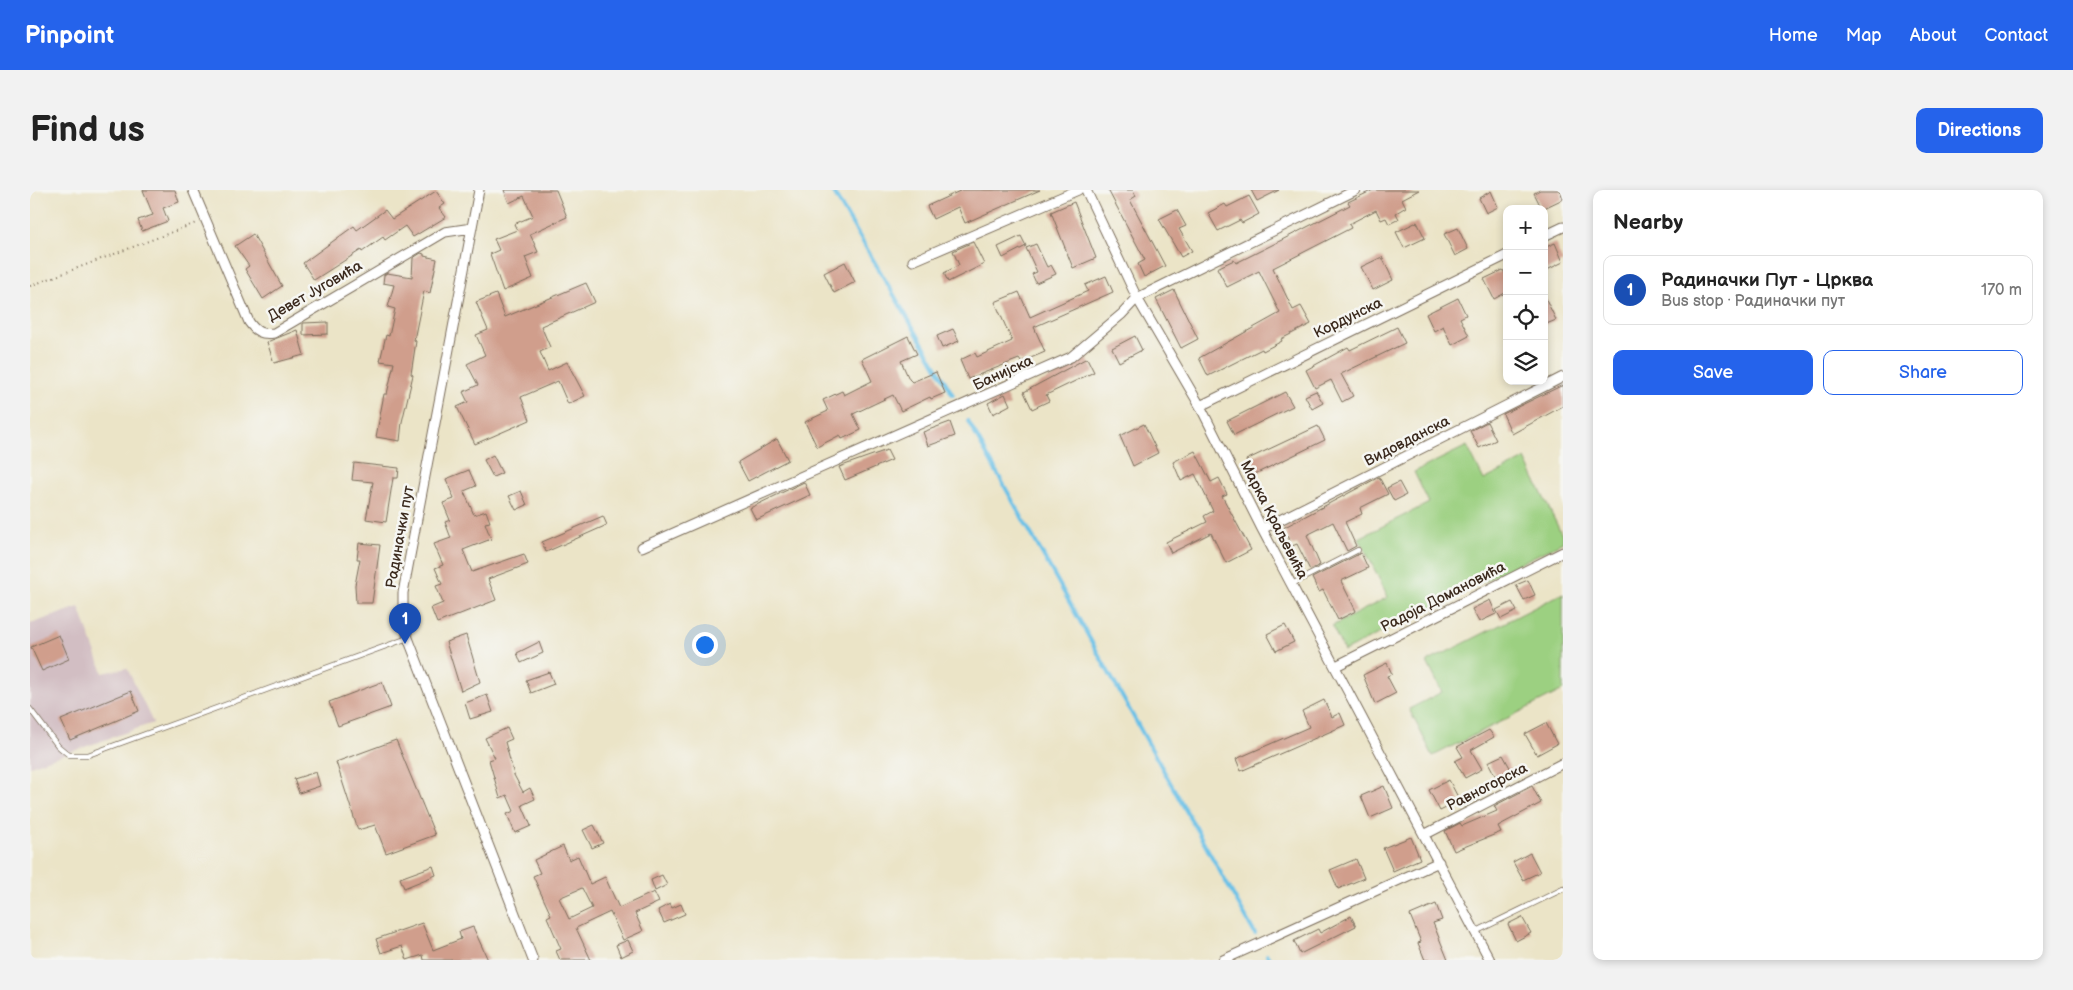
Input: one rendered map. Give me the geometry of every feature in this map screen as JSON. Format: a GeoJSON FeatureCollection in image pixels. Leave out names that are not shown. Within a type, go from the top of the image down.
{"type":"FeatureCollection","features":[{"type":"Feature","properties":{"kind":"street","name":"Радиначки пут"},"geometry":{"type":"LineString","coordinates":[[479,190],[403,593],[403,617],[408,638],[533,960]]}},
{"type":"Feature","properties":{"kind":"street"},"geometry":{"type":"LineString","coordinates":[[913,261],[1078,190]]}},
{"type":"Feature","properties":{"kind":"street","name":"Марка Краљевића"},"geometry":{"type":"LineString","coordinates":[[1086,190],[1138,298],[1200,406],[1262,529],[1490,960]]}},
{"type":"Feature","properties":{"kind":"street","name":"Банијска"},"geometry":{"type":"LineString","coordinates":[[642,547],[1071,357],[1138,298],[1356,190]]}},
{"type":"Feature","properties":{"kind":"street","name":"Девет Југовића"},"geometry":{"type":"LineString","coordinates":[[194,191],[249,322],[256,330],[265,334],[274,333],[445,232],[472,228]]}},
{"type":"Feature","properties":{"kind":"street"},"geometry":{"type":"LineString","coordinates":[[1548,234],[1563,227]]}},
{"type":"Feature","properties":{"kind":"street","name":"Кордунска"},"geometry":{"type":"LineString","coordinates":[[1200,406],[1503,257]]}},
{"type":"Feature","properties":{"kind":"street","name":"Видовданска"},"geometry":{"type":"LineString","coordinates":[[1262,529],[1563,376]]}},
{"type":"Feature","properties":{"kind":"street","name":"Радоја Домановића"},"geometry":{"type":"LineString","coordinates":[[1336,666],[1563,552]]}},
{"type":"Feature","properties":{"kind":"street","name":"Равногорска"},"geometry":{"type":"LineString","coordinates":[[1424,835],[1563,764]]}},
{"type":"Feature","properties":{"kind":"street"},"geometry":{"type":"LineString","coordinates":[[1223,960],[1439,862]]}},
{"type":"Feature","properties":{"kind":"lane"},"geometry":{"type":"LineString","coordinates":[[1292,584],[1358,550]]}},
{"type":"Feature","properties":{"kind":"lane"},"geometry":{"type":"LineString","coordinates":[[30,709],[58,746],[70,755],[88,755],[408,638]]}},
{"type":"Feature","properties":{"kind":"lane"},"geometry":{"type":"LineString","coordinates":[[1475,932],[1563,889]]}},
{"type":"Feature","properties":{"kind":"path"},"geometry":{"type":"LineString","coordinates":[[30,286],[206,220]]}},
{"type":"Feature","properties":{"kind":"shaded area"},"geometry":{"type":"Polygon","coordinates":[[[79,607],[103,673],[127,668],[153,723],[30,766],[30,624],[79,607]]]}},
{"type":"Feature","properties":{"kind":"green space"},"geometry":{"type":"Polygon","coordinates":[[[1467,446],[1484,480],[1525,459],[1563,537],[1563,542],[1344,651],[1332,626],[1388,597],[1359,538],[1429,503],[1414,472],[1467,446]]]}},
{"type":"Feature","properties":{"kind":"green space"},"geometry":{"type":"Polygon","coordinates":[[[1563,593],[1563,690],[1433,756],[1409,709],[1442,692],[1427,662],[1563,593]]]}},
{"type":"Feature","properties":{"kind":"building"},"geometry":{"type":"Polygon","coordinates":[[[143,190],[175,190],[179,202],[163,208],[168,221],[142,231],[138,220],[153,215],[143,190]]]}},
{"type":"Feature","properties":{"kind":"building"},"geometry":{"type":"Polygon","coordinates":[[[504,190],[556,190],[567,217],[530,234],[538,252],[525,257],[533,278],[503,291],[490,254],[499,250],[494,239],[517,230],[514,224],[533,216],[524,196],[509,203],[504,190]]]}},
{"type":"Feature","properties":{"kind":"building"},"geometry":{"type":"Polygon","coordinates":[[[962,190],[1040,190],[965,223],[958,207],[933,219],[927,206],[962,190]]]}},
{"type":"Feature","properties":{"kind":"building"},"geometry":{"type":"Polygon","coordinates":[[[1108,190],[1133,190],[1136,196],[1130,200],[1165,266],[1144,277],[1138,264],[1145,260],[1108,190]]]}},
{"type":"Feature","properties":{"kind":"building"},"geometry":{"type":"Polygon","coordinates":[[[1251,190],[1279,190],[1257,201],[1251,190]]]}},
{"type":"Feature","properties":{"kind":"building"},"geometry":{"type":"Polygon","coordinates":[[[1373,190],[1419,190],[1402,199],[1406,207],[1396,213],[1399,219],[1389,224],[1386,218],[1381,220],[1376,210],[1349,224],[1351,228],[1273,268],[1293,310],[1301,306],[1311,324],[1281,339],[1282,341],[1263,351],[1262,349],[1208,376],[1199,358],[1280,313],[1259,271],[1227,287],[1217,268],[1234,260],[1236,263],[1272,245],[1350,205],[1348,202],[1373,190]]]}},
{"type":"Feature","properties":{"kind":"building"},"geometry":{"type":"Polygon","coordinates":[[[1540,190],[1560,190],[1563,199],[1548,206],[1540,205],[1534,193],[1540,190]]]}},
{"type":"Feature","properties":{"kind":"building"},"geometry":{"type":"Polygon","coordinates":[[[436,191],[445,204],[439,208],[446,217],[413,237],[405,226],[385,240],[383,237],[362,252],[361,250],[314,280],[303,263],[354,226],[357,230],[385,210],[392,219],[436,191]]]}},
{"type":"Feature","properties":{"kind":"building"},"geometry":{"type":"Polygon","coordinates":[[[1491,191],[1498,207],[1486,213],[1479,198],[1491,191]]]}},
{"type":"Feature","properties":{"kind":"building"},"geometry":{"type":"Polygon","coordinates":[[[1249,196],[1259,214],[1242,223],[1240,220],[1218,231],[1208,213],[1225,204],[1227,207],[1249,196]]]}},
{"type":"Feature","properties":{"kind":"building"},"geometry":{"type":"Polygon","coordinates":[[[1074,202],[1096,258],[1073,268],[1051,212],[1074,202]]]}},
{"type":"Feature","properties":{"kind":"building"},"geometry":{"type":"Polygon","coordinates":[[[1177,210],[1186,226],[1179,229],[1192,251],[1181,257],[1159,219],[1177,210]]]}},
{"type":"Feature","properties":{"kind":"building"},"geometry":{"type":"Polygon","coordinates":[[[1417,222],[1425,238],[1404,248],[1396,232],[1417,222]]]}},
{"type":"Feature","properties":{"kind":"building"},"geometry":{"type":"Polygon","coordinates":[[[1458,228],[1468,249],[1455,256],[1444,234],[1458,228]]]}},
{"type":"Feature","properties":{"kind":"building"},"geometry":{"type":"Polygon","coordinates":[[[253,234],[282,286],[263,299],[245,269],[249,266],[235,246],[253,234]]]}},
{"type":"Feature","properties":{"kind":"building"},"geometry":{"type":"Polygon","coordinates":[[[1021,236],[1026,246],[1003,258],[998,247],[1021,236]]]}},
{"type":"Feature","properties":{"kind":"building"},"geometry":{"type":"Polygon","coordinates":[[[973,242],[984,264],[948,282],[944,273],[959,265],[953,251],[973,242]]]}},
{"type":"Feature","properties":{"kind":"building"},"geometry":{"type":"Polygon","coordinates":[[[1555,243],[1563,262],[1548,270],[1548,250],[1548,246],[1555,243]]]}},
{"type":"Feature","properties":{"kind":"building"},"geometry":{"type":"Polygon","coordinates":[[[1036,244],[1047,267],[1051,265],[1056,274],[1036,283],[1032,274],[1037,272],[1026,248],[1036,244]]]}},
{"type":"Feature","properties":{"kind":"building"},"geometry":{"type":"Polygon","coordinates":[[[421,253],[424,256],[437,259],[430,293],[424,291],[414,340],[416,341],[411,374],[413,375],[402,422],[400,441],[376,437],[384,394],[387,394],[394,363],[380,361],[386,335],[389,336],[395,309],[388,307],[394,285],[383,283],[384,275],[387,273],[412,277],[413,258],[421,253]]]}},
{"type":"Feature","properties":{"kind":"building"},"geometry":{"type":"Polygon","coordinates":[[[1382,257],[1393,280],[1373,290],[1361,267],[1382,257]]]}},
{"type":"Feature","properties":{"kind":"building"},"geometry":{"type":"Polygon","coordinates":[[[845,262],[855,282],[834,293],[824,273],[845,262]]]}},
{"type":"Feature","properties":{"kind":"building"},"geometry":{"type":"Polygon","coordinates":[[[1503,270],[1503,294],[1494,299],[1484,279],[1503,270]]]}},
{"type":"Feature","properties":{"kind":"building"},"geometry":{"type":"Polygon","coordinates":[[[1106,276],[1113,292],[1034,327],[1045,352],[1021,362],[1019,359],[968,379],[960,360],[975,353],[977,357],[1012,341],[995,302],[1019,292],[1030,317],[1088,291],[1085,285],[1106,276]]]}},
{"type":"Feature","properties":{"kind":"building"},"geometry":{"type":"Polygon","coordinates":[[[586,283],[595,302],[541,326],[550,347],[540,352],[548,371],[567,362],[585,396],[568,404],[558,381],[521,397],[530,420],[475,444],[457,407],[468,402],[463,392],[478,385],[467,364],[485,355],[476,335],[488,330],[476,302],[496,294],[505,317],[586,283]]]}},
{"type":"Feature","properties":{"kind":"building"},"geometry":{"type":"Polygon","coordinates":[[[1174,290],[1198,339],[1181,348],[1156,299],[1174,290]]]}},
{"type":"Feature","properties":{"kind":"building"},"geometry":{"type":"Polygon","coordinates":[[[1458,298],[1466,315],[1460,318],[1469,336],[1452,345],[1443,326],[1434,331],[1426,314],[1458,298]]]}},
{"type":"Feature","properties":{"kind":"building"},"geometry":{"type":"Polygon","coordinates":[[[1548,303],[1556,320],[1548,323],[1548,303]]]}},
{"type":"Feature","properties":{"kind":"building"},"geometry":{"type":"Polygon","coordinates":[[[328,322],[328,334],[303,335],[303,323],[328,322]]]}},
{"type":"Feature","properties":{"kind":"building"},"geometry":{"type":"Polygon","coordinates":[[[1397,327],[1405,343],[1341,374],[1353,396],[1342,402],[1331,380],[1315,388],[1306,370],[1348,347],[1350,350],[1397,327]]]}},
{"type":"Feature","properties":{"kind":"building"},"geometry":{"type":"Polygon","coordinates":[[[953,329],[959,341],[942,348],[937,336],[953,329]]]}},
{"type":"Feature","properties":{"kind":"building"},"geometry":{"type":"Polygon","coordinates":[[[297,330],[304,355],[274,363],[267,342],[297,330]]]}},
{"type":"Feature","properties":{"kind":"building"},"geometry":{"type":"Polygon","coordinates":[[[908,336],[917,354],[901,361],[909,379],[912,382],[936,372],[945,393],[931,399],[930,397],[901,411],[893,395],[853,414],[861,430],[842,439],[840,435],[817,447],[805,422],[828,411],[823,400],[842,391],[844,395],[872,381],[862,359],[908,336]]]}},
{"type":"Feature","properties":{"kind":"building"},"geometry":{"type":"Polygon","coordinates":[[[1135,336],[1142,350],[1119,362],[1112,348],[1135,336]]]}},
{"type":"Feature","properties":{"kind":"building"},"geometry":{"type":"Polygon","coordinates":[[[1087,358],[1094,372],[1046,395],[1049,401],[1032,409],[1024,392],[1087,358]]]}},
{"type":"Feature","properties":{"kind":"building"},"geometry":{"type":"Polygon","coordinates":[[[1563,385],[1563,406],[1512,434],[1503,414],[1563,385]]]}},
{"type":"Feature","properties":{"kind":"building"},"geometry":{"type":"Polygon","coordinates":[[[1316,391],[1323,403],[1312,409],[1305,396],[1316,391]]]}},
{"type":"Feature","properties":{"kind":"building"},"geometry":{"type":"Polygon","coordinates":[[[1285,392],[1293,406],[1234,435],[1227,421],[1285,392]]]}},
{"type":"Feature","properties":{"kind":"building"},"geometry":{"type":"Polygon","coordinates":[[[1005,394],[1010,405],[993,414],[988,403],[1005,394]]]}},
{"type":"Feature","properties":{"kind":"building"},"geometry":{"type":"Polygon","coordinates":[[[950,422],[955,436],[928,446],[923,432],[950,422]]]}},
{"type":"Feature","properties":{"kind":"building"},"geometry":{"type":"Polygon","coordinates":[[[1487,422],[1496,440],[1479,448],[1470,431],[1487,422]]]}},
{"type":"Feature","properties":{"kind":"building"},"geometry":{"type":"Polygon","coordinates":[[[1144,424],[1158,453],[1133,466],[1120,436],[1144,424]]]}},
{"type":"Feature","properties":{"kind":"building"},"geometry":{"type":"Polygon","coordinates":[[[1318,426],[1325,440],[1253,475],[1246,460],[1318,426]]]}},
{"type":"Feature","properties":{"kind":"building"},"geometry":{"type":"Polygon","coordinates":[[[777,439],[788,460],[748,481],[738,462],[777,439]]]}},
{"type":"Feature","properties":{"kind":"building"},"geometry":{"type":"Polygon","coordinates":[[[887,450],[892,460],[845,480],[839,467],[887,450]]]}},
{"type":"Feature","properties":{"kind":"building"},"geometry":{"type":"Polygon","coordinates":[[[1195,451],[1211,482],[1219,478],[1227,494],[1222,496],[1251,550],[1226,563],[1211,533],[1171,553],[1166,542],[1207,522],[1204,516],[1213,511],[1195,474],[1181,481],[1173,462],[1195,451]]]}},
{"type":"Feature","properties":{"kind":"building"},"geometry":{"type":"Polygon","coordinates":[[[493,455],[502,473],[493,477],[484,460],[493,455]]]}},
{"type":"Feature","properties":{"kind":"building"},"geometry":{"type":"Polygon","coordinates":[[[354,463],[399,468],[398,478],[393,478],[386,522],[366,519],[373,482],[352,480],[354,463]]]}},
{"type":"Feature","properties":{"kind":"building"},"geometry":{"type":"Polygon","coordinates":[[[469,470],[476,486],[464,491],[474,515],[486,511],[490,522],[485,523],[491,539],[463,550],[472,572],[524,554],[528,564],[488,579],[496,600],[437,623],[431,608],[443,603],[436,586],[442,584],[435,568],[443,565],[434,544],[451,538],[445,522],[450,520],[443,503],[454,499],[446,479],[469,470]]]}},
{"type":"Feature","properties":{"kind":"building"},"geometry":{"type":"Polygon","coordinates":[[[1379,477],[1388,494],[1360,508],[1362,514],[1345,522],[1356,546],[1347,551],[1333,522],[1307,535],[1320,565],[1310,570],[1297,544],[1292,546],[1283,528],[1379,477]]]}},
{"type":"Feature","properties":{"kind":"building"},"geometry":{"type":"Polygon","coordinates":[[[804,482],[810,495],[756,520],[750,508],[804,482]]]}},
{"type":"Feature","properties":{"kind":"building"},"geometry":{"type":"Polygon","coordinates":[[[1399,482],[1406,495],[1394,501],[1387,488],[1399,482]]]}},
{"type":"Feature","properties":{"kind":"building"},"geometry":{"type":"Polygon","coordinates":[[[521,491],[527,505],[516,510],[509,496],[521,491]]]}},
{"type":"Feature","properties":{"kind":"building"},"geometry":{"type":"Polygon","coordinates":[[[603,516],[607,525],[546,552],[542,542],[603,516]]]}},
{"type":"Feature","properties":{"kind":"building"},"geometry":{"type":"Polygon","coordinates":[[[359,543],[380,545],[372,603],[356,603],[355,585],[360,559],[357,559],[359,543]]]}},
{"type":"Feature","properties":{"kind":"building"},"geometry":{"type":"Polygon","coordinates":[[[1361,553],[1368,568],[1341,581],[1356,611],[1338,620],[1323,590],[1319,592],[1312,578],[1361,553]]]}},
{"type":"Feature","properties":{"kind":"building"},"geometry":{"type":"Polygon","coordinates":[[[1528,580],[1535,595],[1524,600],[1516,585],[1528,580]]]}},
{"type":"Feature","properties":{"kind":"building"},"geometry":{"type":"Polygon","coordinates":[[[1490,600],[1496,614],[1479,622],[1472,609],[1490,600]]]}},
{"type":"Feature","properties":{"kind":"building"},"geometry":{"type":"Polygon","coordinates":[[[1512,602],[1517,611],[1501,619],[1496,610],[1512,602]]]}},
{"type":"Feature","properties":{"kind":"building"},"geometry":{"type":"Polygon","coordinates":[[[1285,625],[1294,642],[1276,651],[1267,634],[1285,625]]]}},
{"type":"Feature","properties":{"kind":"building"},"geometry":{"type":"Polygon","coordinates":[[[59,635],[69,659],[42,671],[31,647],[59,635]]]}},
{"type":"Feature","properties":{"kind":"building"},"geometry":{"type":"Polygon","coordinates":[[[466,635],[480,682],[461,691],[446,642],[466,635]]]}},
{"type":"Feature","properties":{"kind":"building"},"geometry":{"type":"Polygon","coordinates":[[[539,642],[543,653],[521,663],[517,653],[539,642]]]}},
{"type":"Feature","properties":{"kind":"building"},"geometry":{"type":"Polygon","coordinates":[[[1387,663],[1392,674],[1387,676],[1396,693],[1375,704],[1363,675],[1387,663]]]}},
{"type":"Feature","properties":{"kind":"building"},"geometry":{"type":"Polygon","coordinates":[[[549,672],[554,684],[531,693],[526,680],[549,672]]]}},
{"type":"Feature","properties":{"kind":"building"},"geometry":{"type":"Polygon","coordinates":[[[382,682],[391,707],[338,726],[329,702],[382,682]]]}},
{"type":"Feature","properties":{"kind":"building"},"geometry":{"type":"Polygon","coordinates":[[[131,691],[139,711],[70,740],[61,720],[131,691]]]}},
{"type":"Feature","properties":{"kind":"building"},"geometry":{"type":"Polygon","coordinates":[[[487,695],[493,712],[470,719],[465,703],[487,695]]]}},
{"type":"Feature","properties":{"kind":"building"},"geometry":{"type":"Polygon","coordinates":[[[1324,700],[1332,717],[1340,713],[1345,725],[1241,771],[1236,759],[1309,727],[1302,711],[1324,700]]]}},
{"type":"Feature","properties":{"kind":"building"},"geometry":{"type":"Polygon","coordinates":[[[1546,723],[1557,744],[1537,755],[1525,734],[1546,723]]]}},
{"type":"Feature","properties":{"kind":"building"},"geometry":{"type":"Polygon","coordinates":[[[507,728],[512,739],[505,742],[514,775],[523,792],[530,788],[535,799],[522,805],[531,826],[515,833],[507,814],[514,811],[507,795],[500,798],[489,760],[495,758],[485,738],[507,728]]]}},
{"type":"Feature","properties":{"kind":"building"},"geometry":{"type":"Polygon","coordinates":[[[1489,730],[1494,737],[1471,750],[1482,769],[1465,778],[1455,761],[1463,757],[1457,747],[1489,730]]]}},
{"type":"Feature","properties":{"kind":"building"},"geometry":{"type":"Polygon","coordinates":[[[396,740],[435,835],[386,853],[375,825],[358,830],[336,762],[396,740]]]}},
{"type":"Feature","properties":{"kind":"building"},"geometry":{"type":"Polygon","coordinates":[[[1503,755],[1513,773],[1498,781],[1488,762],[1503,755]]]}},
{"type":"Feature","properties":{"kind":"building"},"geometry":{"type":"Polygon","coordinates":[[[316,772],[320,786],[299,793],[294,779],[316,772]]]}},
{"type":"Feature","properties":{"kind":"building"},"geometry":{"type":"Polygon","coordinates":[[[1449,780],[1460,801],[1440,811],[1429,790],[1449,780]]]}},
{"type":"Feature","properties":{"kind":"building"},"geometry":{"type":"Polygon","coordinates":[[[1384,786],[1393,808],[1370,818],[1361,796],[1384,786]]]}},
{"type":"Feature","properties":{"kind":"building"},"geometry":{"type":"Polygon","coordinates":[[[1532,786],[1541,803],[1498,826],[1501,832],[1454,851],[1445,831],[1460,823],[1462,826],[1497,811],[1494,806],[1532,786]]]}},
{"type":"Feature","properties":{"kind":"building"},"geometry":{"type":"Polygon","coordinates":[[[594,825],[603,843],[592,848],[583,830],[594,825]]]}},
{"type":"Feature","properties":{"kind":"building"},"geometry":{"type":"Polygon","coordinates":[[[1411,837],[1420,859],[1393,871],[1383,848],[1411,837]]]}},
{"type":"Feature","properties":{"kind":"building"},"geometry":{"type":"Polygon","coordinates":[[[563,846],[569,860],[578,856],[590,884],[605,877],[619,908],[654,892],[659,902],[635,913],[643,931],[623,940],[610,912],[576,928],[591,960],[560,960],[556,951],[561,949],[547,917],[551,915],[533,876],[540,873],[534,860],[563,846]],[[582,888],[559,898],[569,919],[592,908],[582,888]]]}},
{"type":"Feature","properties":{"kind":"building"},"geometry":{"type":"Polygon","coordinates":[[[1530,853],[1540,872],[1523,880],[1513,862],[1530,853]]]}},
{"type":"Feature","properties":{"kind":"building"},"geometry":{"type":"Polygon","coordinates":[[[1356,859],[1364,878],[1338,889],[1330,870],[1356,859]]]}},
{"type":"Feature","properties":{"kind":"building"},"geometry":{"type":"Polygon","coordinates":[[[433,866],[436,875],[404,888],[400,878],[433,866]]]}},
{"type":"Feature","properties":{"kind":"building"},"geometry":{"type":"Polygon","coordinates":[[[662,875],[667,885],[655,891],[651,880],[662,875]]]}},
{"type":"Feature","properties":{"kind":"building"},"geometry":{"type":"Polygon","coordinates":[[[670,904],[672,908],[681,904],[685,914],[664,923],[658,910],[670,904]]]}},
{"type":"Feature","properties":{"kind":"building"},"geometry":{"type":"Polygon","coordinates":[[[1436,904],[1442,920],[1433,923],[1448,960],[1425,960],[1418,943],[1421,942],[1410,915],[1436,904]]]}},
{"type":"Feature","properties":{"kind":"building"},"geometry":{"type":"Polygon","coordinates":[[[1351,916],[1356,926],[1300,954],[1294,941],[1318,929],[1320,933],[1351,916]]]}},
{"type":"Feature","properties":{"kind":"building"},"geometry":{"type":"Polygon","coordinates":[[[1522,917],[1531,933],[1516,941],[1508,924],[1522,917]]]}},
{"type":"Feature","properties":{"kind":"building"},"geometry":{"type":"Polygon","coordinates":[[[422,923],[433,950],[461,939],[459,932],[473,927],[488,960],[424,960],[423,955],[407,960],[402,946],[381,953],[376,939],[422,923]]]}},
{"type":"Feature","properties":{"kind":"building"},"geometry":{"type":"Polygon","coordinates":[[[628,940],[633,951],[621,957],[616,945],[628,940]]]}},
{"type":"Feature","properties":{"kind":"waterway"},"geometry":{"type":"LineString","coordinates":[[832,190],[953,395]]}},
{"type":"Feature","properties":{"kind":"waterway"},"geometry":{"type":"LineString","coordinates":[[968,421],[1255,934]]}},
{"type":"Feature","properties":{"kind":"waterway"},"geometry":{"type":"LineString","coordinates":[[1267,955],[1270,960]]}},
{"type":"Feature","properties":{"kind":"place","name":"Радиначки Пут - Црква"},"geometry":{"type":"Point","coordinates":[405,644]}}]}
